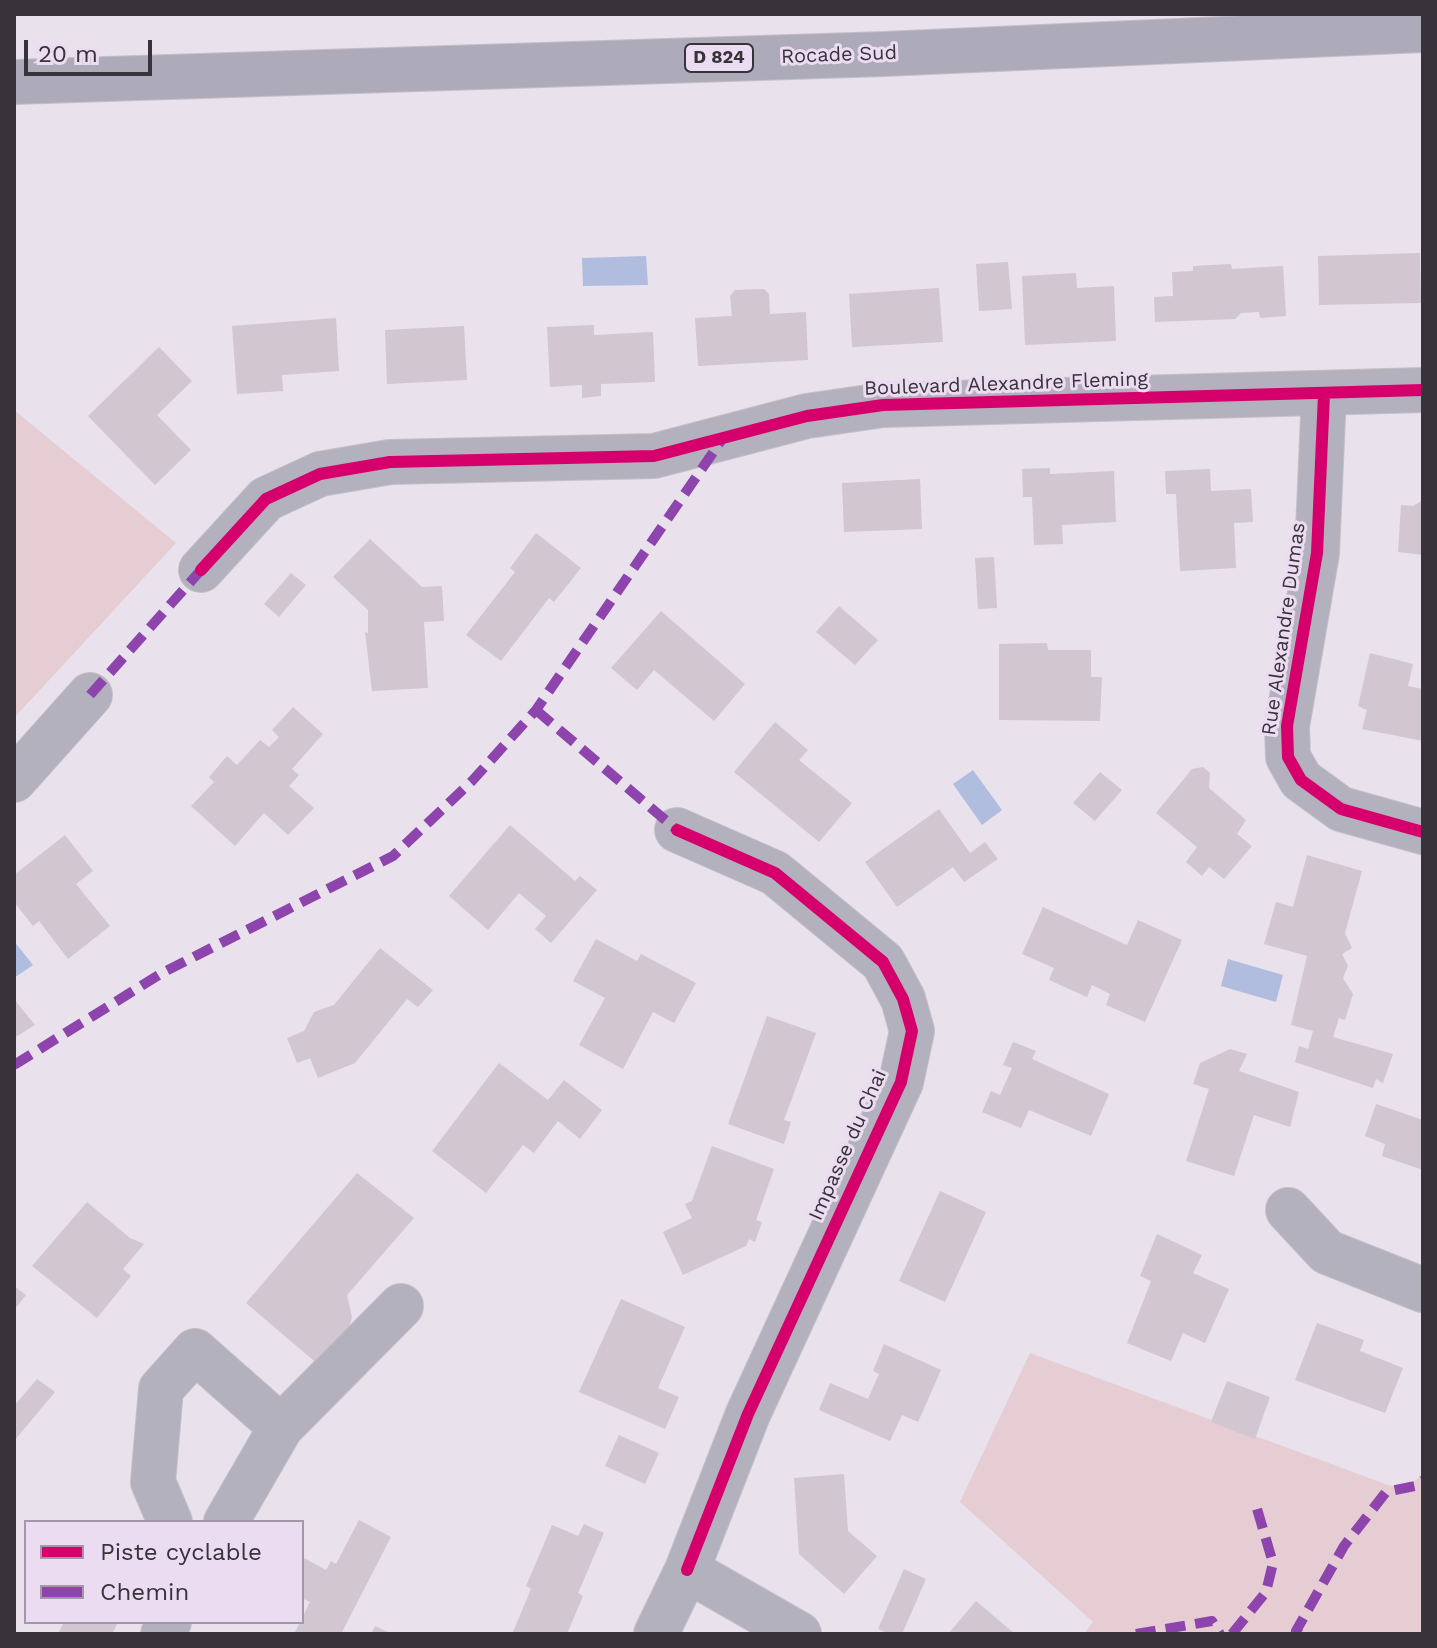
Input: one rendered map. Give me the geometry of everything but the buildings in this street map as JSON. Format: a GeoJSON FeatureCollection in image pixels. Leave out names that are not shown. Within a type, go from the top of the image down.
{"type":"FeatureCollection","features":[{"type":"Feature","properties":{"kind":"main road","name":"Rocade Sud"},"geometry":{"type":"LineString","coordinates":[[14,82],[884,54],[1423,30]]}},
{"type":"Feature","properties":{"kind":"street","name":"Boulevard Alexandre Fleming"},"geometry":{"type":"LineString","coordinates":[[201,570],[266,499],[320,474],[390,462],[654,456],[807,416],[883,405],[1423,390]]}},
{"type":"Feature","properties":{"kind":"street","name":"Rue Alexandre Dumas"},"geometry":{"type":"LineString","coordinates":[[1324,394],[1317,553],[1287,726],[1288,757],[1301,780],[1341,809],[1423,832]]}},
{"type":"Feature","properties":{"kind":"street"},"geometry":{"type":"LineString","coordinates":[[14,780],[90,695]]}},
{"type":"Feature","properties":{"kind":"street","name":"Impasse du Chai"},"geometry":{"type":"LineString","coordinates":[[656,1634],[687,1570],[748,1414],[901,1082],[912,1031],[903,999],[883,962],[775,873],[677,830]]}},
{"type":"Feature","properties":{"kind":"street"},"geometry":{"type":"LineString","coordinates":[[1288,1210],[1327,1252],[1423,1290]]}},
{"type":"Feature","properties":{"kind":"street"},"geometry":{"type":"LineString","coordinates":[[227,1520],[281,1427],[401,1306]]}},
{"type":"Feature","properties":{"kind":"street"},"geometry":{"type":"LineString","coordinates":[[169,1520],[153,1482],[161,1389],[195,1351],[281,1427]]}},
{"type":"Feature","properties":{"kind":"street"},"geometry":{"type":"LineString","coordinates":[[687,1570],[799,1634]]}},
{"type":"Feature","properties":{"kind":"shaded area"},"geometry":{"type":"Polygon","coordinates":[[[14,410],[176,543],[14,718],[14,410]]]}},
{"type":"Feature","properties":{"kind":"shaded area"},"geometry":{"type":"Polygon","coordinates":[[[1030,1353],[1391,1486],[1413,1482],[1423,1475],[1423,1634],[1084,1634],[1093,1622],[960,1502],[1030,1353]]]}},
{"type":"Feature","properties":{"kind":"water"},"geometry":{"type":"Polygon","coordinates":[[[646,256],[648,285],[583,286],[582,258],[646,256]]]}},
{"type":"Feature","properties":{"kind":"water"},"geometry":{"type":"Polygon","coordinates":[[[973,770],[1002,810],[982,825],[953,784],[973,770]]]}},
{"type":"Feature","properties":{"kind":"water"},"geometry":{"type":"Polygon","coordinates":[[[14,941],[33,965],[14,978],[14,941]]]}},
{"type":"Feature","properties":{"kind":"water"},"geometry":{"type":"Polygon","coordinates":[[[1228,959],[1283,975],[1276,1002],[1221,986],[1228,959]]]}},
{"type":"Feature","properties":{"kind":"marked path"},"geometry":{"type":"LineString","coordinates":[[14,1065],[162,973],[393,856],[472,781],[536,710],[721,441]]}},
{"type":"Feature","properties":{"kind":"marked path"},"geometry":{"type":"LineString","coordinates":[[90,695],[201,570]]}},
{"type":"Feature","properties":{"kind":"marked path"},"geometry":{"type":"LineString","coordinates":[[536,710],[677,830]]}},
{"type":"Feature","properties":{"kind":"marked path"},"geometry":{"type":"LineString","coordinates":[[1300,1634],[1296,1631],[1344,1546],[1386,1492],[1415,1486],[1423,1480]]}},
{"type":"Feature","properties":{"kind":"marked path"},"geometry":{"type":"LineString","coordinates":[[1232,1634],[1266,1592],[1273,1563],[1255,1502]]}},
{"type":"Feature","properties":{"kind":"marked path"},"geometry":{"type":"LineString","coordinates":[[1136,1634],[1212,1621],[1220,1634]]}},
{"type":"Feature","properties":{"kind":"cycle path"},"geometry":{"type":"LineString","coordinates":[[201,570],[266,499],[320,474],[390,462],[654,456],[807,416],[883,405],[1423,390]]}},
{"type":"Feature","properties":{"kind":"cycle path"},"geometry":{"type":"LineString","coordinates":[[1324,394],[1317,553],[1287,726],[1288,757],[1301,780],[1341,809],[1423,832]]}},
{"type":"Feature","properties":{"kind":"cycle path"},"geometry":{"type":"LineString","coordinates":[[677,830],[775,873],[883,962],[903,999],[912,1031],[901,1082],[748,1414],[687,1570]]}}]}
